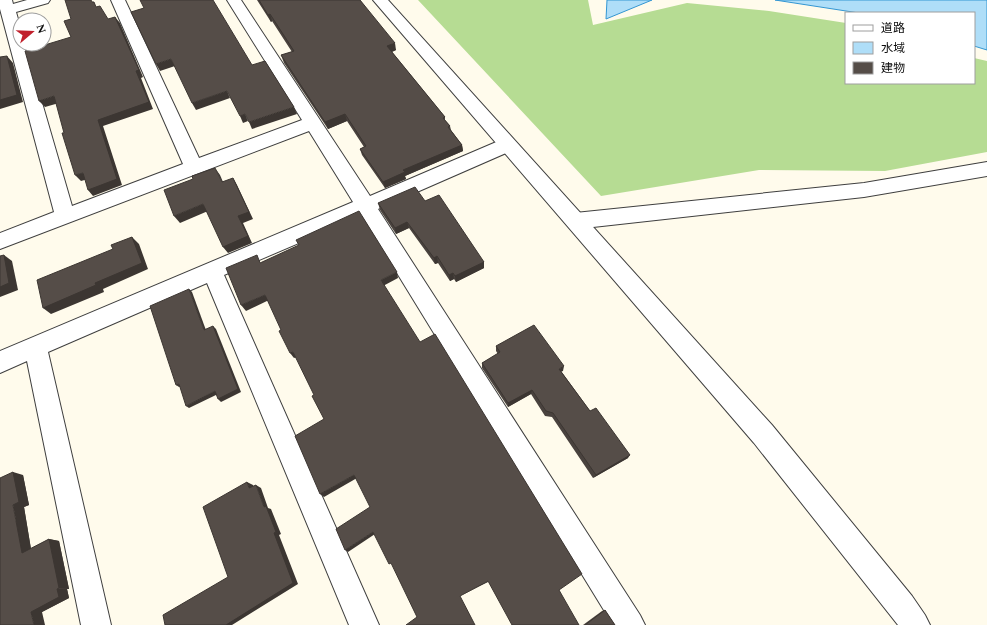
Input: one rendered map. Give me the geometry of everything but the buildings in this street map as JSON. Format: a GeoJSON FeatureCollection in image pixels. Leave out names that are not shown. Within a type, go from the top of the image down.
{"type":"FeatureCollection","features":[{"type":"Feature","properties":{"kind":"street"},"geometry":{"type":"LineString","coordinates":[[42,0],[7,5],[65,216]]}},
{"type":"Feature","properties":{"kind":"street"},"geometry":{"type":"LineString","coordinates":[[118,0],[194,167]]}},
{"type":"Feature","properties":{"kind":"street"},"geometry":{"type":"LineString","coordinates":[[234,0],[311,123],[366,206],[630,625]]}},
{"type":"Feature","properties":{"kind":"street"},"geometry":{"type":"LineString","coordinates":[[380,0],[763,434],[902,606],[915,625]]}},
{"type":"Feature","properties":{"kind":"street"},"geometry":{"type":"LineString","coordinates":[[0,241],[311,123]]}},
{"type":"Feature","properties":{"kind":"street"},"geometry":{"type":"LineString","coordinates":[[0,362],[507,145]]}},
{"type":"Feature","properties":{"kind":"street"},"geometry":{"type":"LineString","coordinates":[[575,221],[864,190],[987,169]]}},
{"type":"Feature","properties":{"kind":"street"},"geometry":{"type":"LineString","coordinates":[[212,271],[364,625]]}},
{"type":"Feature","properties":{"kind":"street"},"geometry":{"type":"LineString","coordinates":[[35,346],[96,625]]}},
{"type":"Feature","properties":{"kind":"green space"},"geometry":{"type":"Polygon","coordinates":[[[418,0],[588,0],[593,25],[687,3],[769,11],[845,23],[845,84],[975,84],[975,58],[987,61],[987,152],[885,171],[759,170],[601,196],[418,0]]]}},
{"type":"Feature","properties":{"kind":"water"},"geometry":{"type":"Polygon","coordinates":[[[607,0],[652,0],[606,19],[607,0]]]}},
{"type":"Feature","properties":{"kind":"water"},"geometry":{"type":"Polygon","coordinates":[[[775,0],[987,0],[987,50],[975,46],[975,12],[853,12],[775,0]]]}}]}
